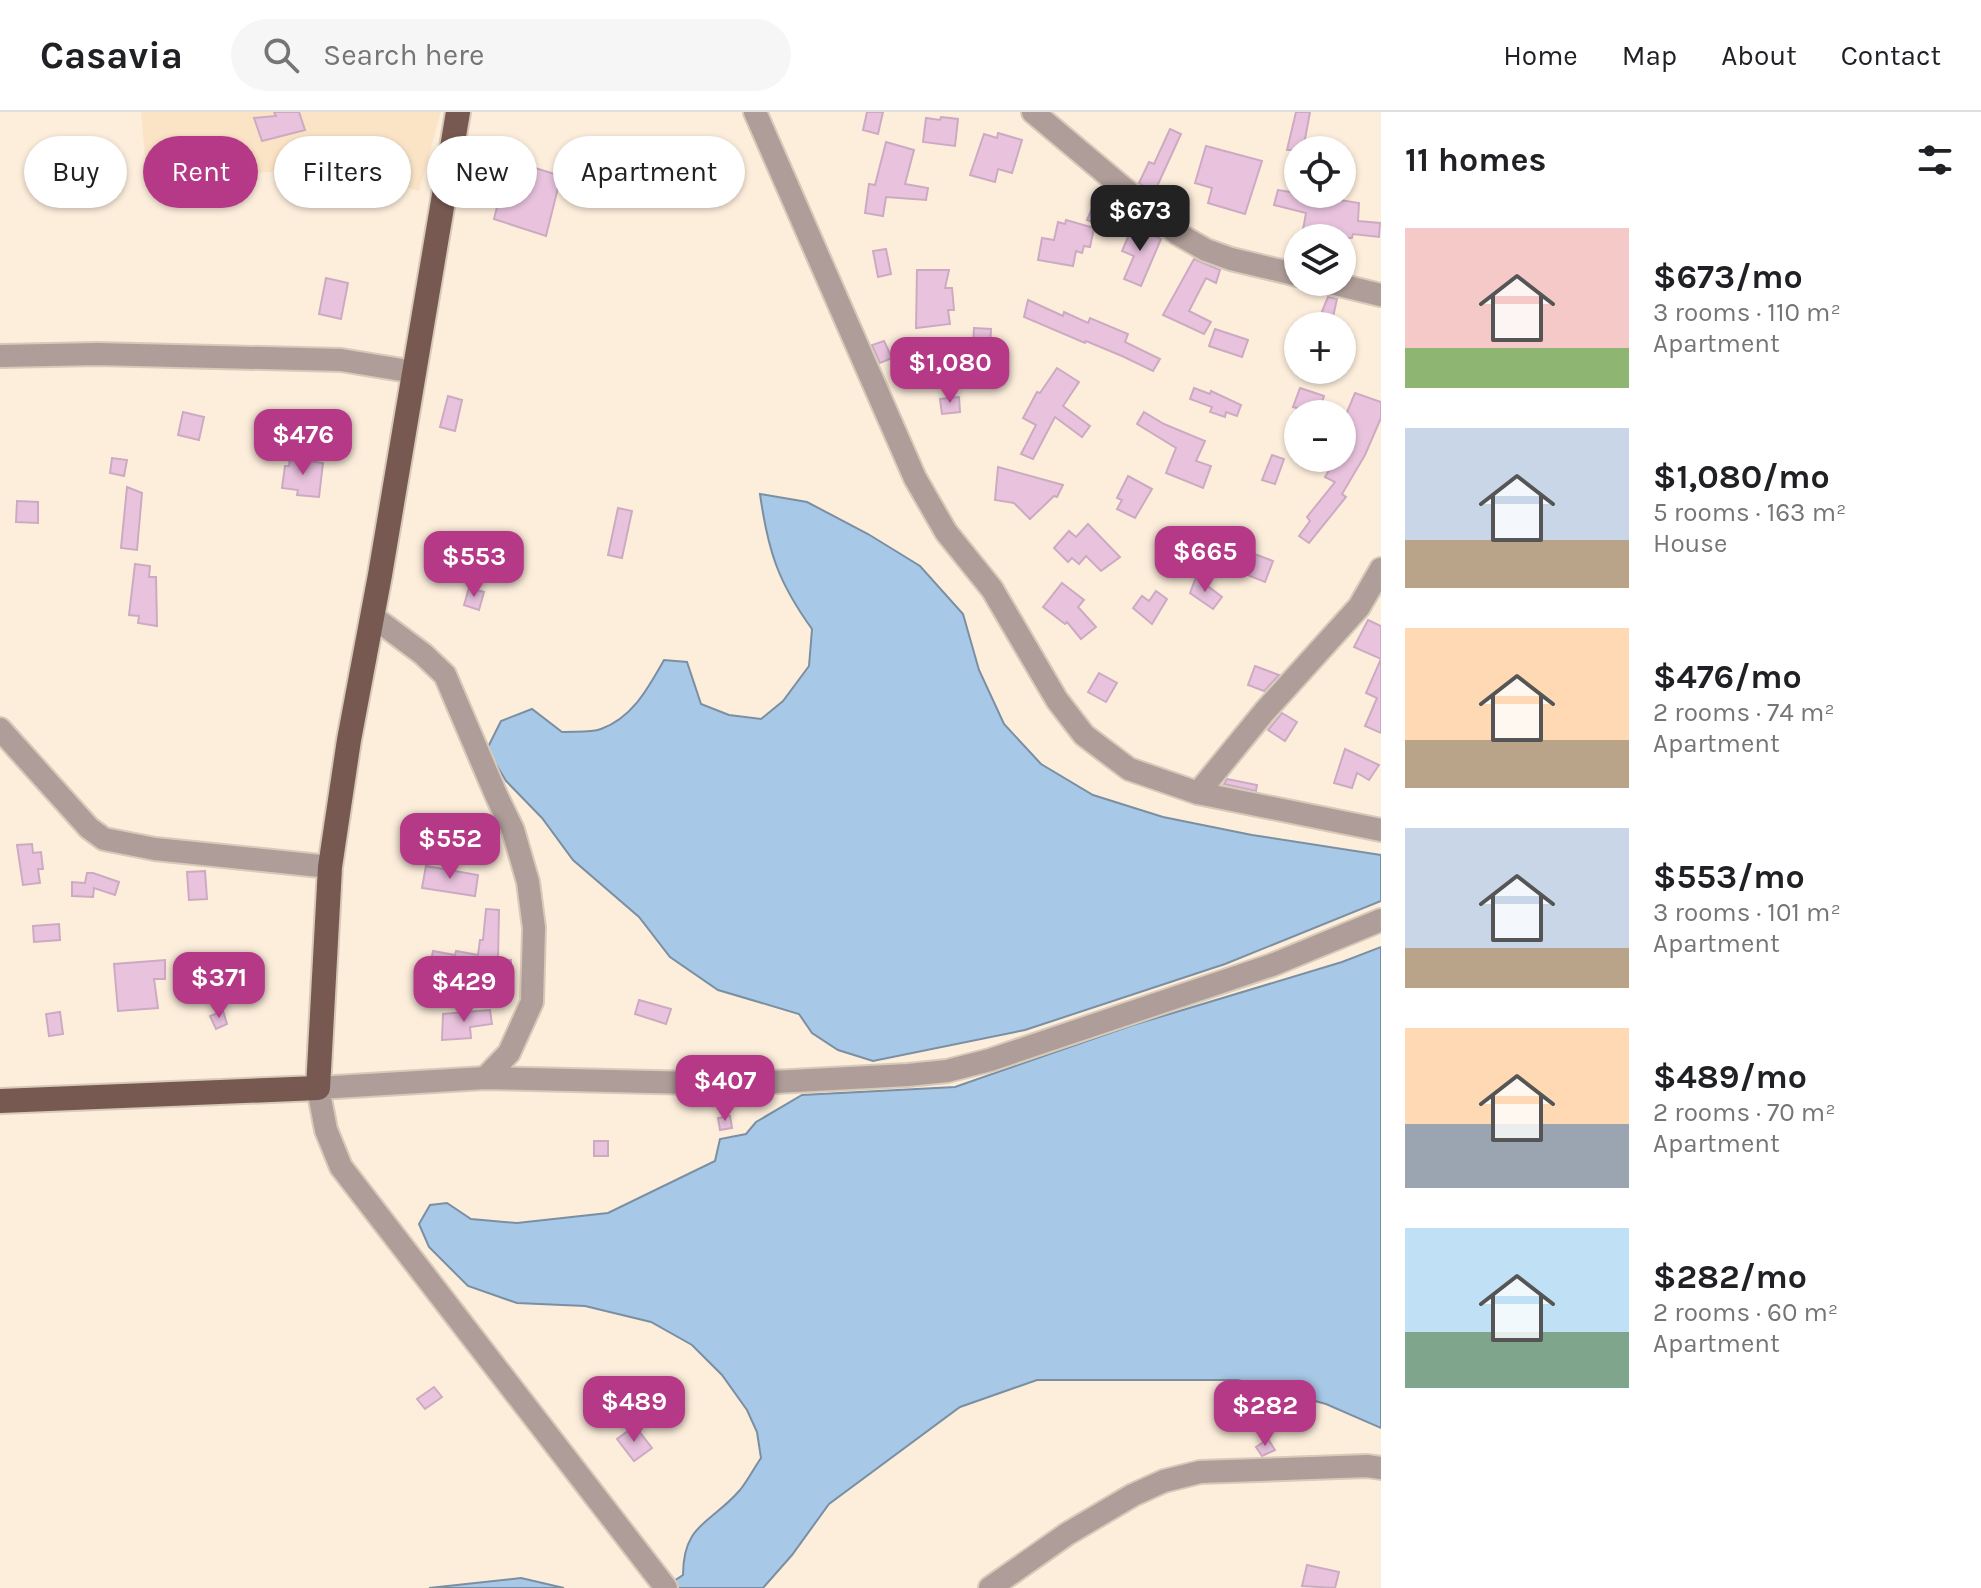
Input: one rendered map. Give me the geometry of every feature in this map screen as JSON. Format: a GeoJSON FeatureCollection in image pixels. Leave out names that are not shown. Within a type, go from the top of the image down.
{"type":"FeatureCollection","features":[{"type":"Feature","properties":{"kind":"main road"},"geometry":{"type":"LineString","coordinates":[[0,1101],[318,1088],[330,867],[349,740],[458,112]]}},
{"type":"Feature","properties":{"kind":"street"},"geometry":{"type":"LineString","coordinates":[[755,112],[915,478],[946,532],[992,589],[1057,700],[1084,735],[1129,769],[1198,793],[1381,830]]}},
{"type":"Feature","properties":{"kind":"street"},"geometry":{"type":"LineString","coordinates":[[1033,112],[1178,234],[1206,250],[1231,259],[1284,272]]}},
{"type":"Feature","properties":{"kind":"street"},"geometry":{"type":"LineString","coordinates":[[1356,289],[1381,295]]}},
{"type":"Feature","properties":{"kind":"street"},"geometry":{"type":"LineString","coordinates":[[0,356],[97,354],[341,360],[414,372]]}},
{"type":"Feature","properties":{"kind":"street"},"geometry":{"type":"LineString","coordinates":[[1198,793],[1265,711],[1359,607],[1381,569]]}},
{"type":"Feature","properties":{"kind":"street"},"geometry":{"type":"LineString","coordinates":[[372,616],[423,654],[445,675],[513,830],[528,882],[534,928],[532,1002],[509,1053],[485,1078]]}},
{"type":"Feature","properties":{"kind":"street"},"geometry":{"type":"LineString","coordinates":[[0,729],[89,828],[104,839],[155,849],[330,867]]}},
{"type":"Feature","properties":{"kind":"street"},"geometry":{"type":"LineString","coordinates":[[666,1588],[341,1167],[329,1139],[318,1088],[485,1078],[736,1084],[947,1071],[990,1060],[1272,965],[1381,920]]}},
{"type":"Feature","properties":{"kind":"street"},"geometry":{"type":"LineString","coordinates":[[990,1588],[1067,1534],[1133,1495],[1164,1481],[1200,1472],[1381,1468]]}},
{"type":"Feature","properties":{"kind":"shaded area"},"geometry":{"type":"Polygon","coordinates":[[[141,112],[441,112],[434,136],[427,136],[427,162],[419,191],[411,189],[411,136],[274,136],[274,172],[258,173],[258,136],[143,136],[141,112]]]}},
{"type":"Feature","properties":{"kind":"water"},"geometry":{"type":"Polygon","coordinates":[[[760,494],[807,502],[920,566],[963,614],[979,670],[1004,724],[1041,764],[1093,795],[1163,817],[1252,835],[1381,855],[1381,901],[1225,964],[1025,1030],[873,1061],[838,1050],[812,1033],[799,1014],[718,990],[670,957],[639,917],[573,860],[542,818],[506,781],[487,749],[501,721],[532,709],[562,732],[592,731],[612,724],[631,709],[664,660],[687,662],[701,704],[729,715],[761,719],[783,701],[809,666],[812,629],[776,565],[760,494]]]}},
{"type":"Feature","properties":{"kind":"water"},"geometry":{"type":"Polygon","coordinates":[[[1381,947],[1381,1428],[1326,1404],[1238,1380],[1037,1380],[960,1407],[829,1504],[792,1555],[763,1588],[663,1588],[683,1575],[684,1558],[694,1534],[740,1490],[761,1458],[757,1432],[747,1410],[722,1375],[692,1345],[651,1322],[585,1306],[517,1303],[468,1286],[429,1247],[419,1224],[430,1205],[447,1203],[471,1219],[517,1223],[608,1213],[715,1161],[720,1139],[746,1134],[756,1122],[802,1095],[955,1087],[1133,1025],[1342,962],[1381,947]]]}},
{"type":"Feature","properties":{"kind":"water"},"geometry":{"type":"Polygon","coordinates":[[[521,1578],[564,1588],[429,1588],[521,1578]]]}},
{"type":"Feature","properties":{"kind":"building"},"geometry":{"type":"Polygon","coordinates":[[[274,112],[299,112],[305,130],[262,141],[254,118],[276,116],[274,112]]]}},
{"type":"Feature","properties":{"kind":"building"},"geometry":{"type":"Polygon","coordinates":[[[867,112],[883,112],[878,134],[863,130],[867,112]]]}},
{"type":"Feature","properties":{"kind":"building"},"geometry":{"type":"Polygon","coordinates":[[[1296,112],[1310,112],[1306,136],[1290,136],[1296,112]]]}},
{"type":"Feature","properties":{"kind":"building"},"geometry":{"type":"Polygon","coordinates":[[[941,117],[958,119],[955,146],[923,142],[926,118],[940,120],[941,117]]]}},
{"type":"Feature","properties":{"kind":"building"},"geometry":{"type":"Polygon","coordinates":[[[1170,129],[1181,134],[1154,193],[1139,183],[1149,162],[1154,164],[1170,129]]]}},
{"type":"Feature","properties":{"kind":"building"},"geometry":{"type":"Polygon","coordinates":[[[998,133],[1022,140],[1012,173],[998,169],[995,182],[970,175],[984,134],[997,138],[998,133]]]}},
{"type":"Feature","properties":{"kind":"building"},"geometry":{"type":"Polygon","coordinates":[[[886,142],[914,150],[905,184],[928,188],[926,200],[886,197],[883,216],[865,213],[869,184],[875,185],[886,142]]]}},
{"type":"Feature","properties":{"kind":"building"},"geometry":{"type":"Polygon","coordinates":[[[1206,146],[1262,161],[1245,214],[1208,203],[1212,188],[1195,183],[1206,146]]]}},
{"type":"Feature","properties":{"kind":"building"},"geometry":{"type":"Polygon","coordinates":[[[537,169],[553,174],[553,208],[546,236],[494,219],[497,208],[537,208],[537,169]]]}},
{"type":"Feature","properties":{"kind":"building"},"geometry":{"type":"Polygon","coordinates":[[[1101,188],[1112,197],[1099,225],[1087,220],[1101,188]]]}},
{"type":"Feature","properties":{"kind":"building"},"geometry":{"type":"Polygon","coordinates":[[[1278,190],[1284,191],[1284,208],[1274,205],[1278,190]]]}},
{"type":"Feature","properties":{"kind":"building"},"geometry":{"type":"Polygon","coordinates":[[[1356,203],[1359,203],[1358,221],[1380,223],[1379,237],[1356,234],[1356,224],[1304,224],[1306,213],[1286,208],[1356,208],[1356,203]]]}},
{"type":"Feature","properties":{"kind":"building"},"geometry":{"type":"Polygon","coordinates":[[[1066,220],[1094,228],[1090,247],[1084,246],[1082,253],[1076,251],[1073,266],[1038,260],[1042,238],[1054,240],[1058,222],[1065,224],[1066,220]]]}},
{"type":"Feature","properties":{"kind":"building"},"geometry":{"type":"Polygon","coordinates":[[[1134,223],[1152,230],[1153,235],[1161,239],[1141,286],[1124,279],[1134,256],[1122,251],[1134,223]]]}},
{"type":"Feature","properties":{"kind":"building"},"geometry":{"type":"Polygon","coordinates":[[[886,249],[891,274],[878,277],[873,251],[886,249]]]}},
{"type":"Feature","properties":{"kind":"building"},"geometry":{"type":"Polygon","coordinates":[[[1194,259],[1220,270],[1216,283],[1206,278],[1189,311],[1211,322],[1204,334],[1163,315],[1194,259]]]}},
{"type":"Feature","properties":{"kind":"building"},"geometry":{"type":"Polygon","coordinates":[[[917,270],[949,270],[945,288],[952,288],[954,310],[948,310],[950,324],[916,328],[917,270]]]}},
{"type":"Feature","properties":{"kind":"building"},"geometry":{"type":"Polygon","coordinates":[[[326,278],[348,283],[341,319],[319,314],[326,278]]]}},
{"type":"Feature","properties":{"kind":"building"},"geometry":{"type":"Polygon","coordinates":[[[1328,297],[1337,299],[1334,312],[1322,312],[1328,297]]]}},
{"type":"Feature","properties":{"kind":"building"},"geometry":{"type":"Polygon","coordinates":[[[1028,300],[1063,316],[1064,312],[1088,323],[1090,318],[1128,334],[1125,342],[1160,359],[1153,371],[1024,317],[1028,300]]]}},
{"type":"Feature","properties":{"kind":"building"},"geometry":{"type":"Polygon","coordinates":[[[974,328],[991,329],[989,367],[972,364],[974,328]]]}},
{"type":"Feature","properties":{"kind":"building"},"geometry":{"type":"Polygon","coordinates":[[[1215,329],[1248,340],[1242,357],[1209,346],[1215,329]]]}},
{"type":"Feature","properties":{"kind":"building"},"geometry":{"type":"Polygon","coordinates":[[[884,341],[892,358],[880,363],[872,345],[884,341]]]}},
{"type":"Feature","properties":{"kind":"building"},"geometry":{"type":"Polygon","coordinates":[[[1057,368],[1079,382],[1063,406],[1090,426],[1082,437],[1055,417],[1033,459],[1021,454],[1036,425],[1023,418],[1037,392],[1040,393],[1057,368]]]}},
{"type":"Feature","properties":{"kind":"building"},"geometry":{"type":"Polygon","coordinates":[[[1194,388],[1210,394],[1211,391],[1241,405],[1237,416],[1226,412],[1225,417],[1210,412],[1212,407],[1190,399],[1194,388]]]}},
{"type":"Feature","properties":{"kind":"building"},"geometry":{"type":"Polygon","coordinates":[[[1300,388],[1324,396],[1323,400],[1296,400],[1300,388]]]}},
{"type":"Feature","properties":{"kind":"building"},"geometry":{"type":"Polygon","coordinates":[[[1355,393],[1381,402],[1381,418],[1356,470],[1356,400],[1352,400],[1355,393]]]}},
{"type":"Feature","properties":{"kind":"building"},"geometry":{"type":"Polygon","coordinates":[[[448,396],[462,400],[455,431],[440,427],[448,396]]]}},
{"type":"Feature","properties":{"kind":"building"},"geometry":{"type":"Polygon","coordinates":[[[959,397],[960,412],[942,414],[940,399],[959,397]]]}},
{"type":"Feature","properties":{"kind":"building"},"geometry":{"type":"Polygon","coordinates":[[[183,412],[204,417],[199,440],[178,435],[183,412]]]}},
{"type":"Feature","properties":{"kind":"building"},"geometry":{"type":"Polygon","coordinates":[[[1144,412],[1205,441],[1196,461],[1211,466],[1203,488],[1166,473],[1176,448],[1137,424],[1144,412]]]}},
{"type":"Feature","properties":{"kind":"building"},"geometry":{"type":"Polygon","coordinates":[[[1272,455],[1284,459],[1275,484],[1262,480],[1272,455]]]}},
{"type":"Feature","properties":{"kind":"building"},"geometry":{"type":"Polygon","coordinates":[[[112,458],[127,460],[124,476],[110,473],[112,458]]]}},
{"type":"Feature","properties":{"kind":"building"},"geometry":{"type":"Polygon","coordinates":[[[290,458],[323,463],[319,497],[297,495],[298,490],[282,488],[285,466],[289,466],[290,458]]]}},
{"type":"Feature","properties":{"kind":"building"},"geometry":{"type":"Polygon","coordinates":[[[998,467],[1063,485],[1057,497],[1054,496],[1030,519],[1014,503],[995,500],[998,467]]]}},
{"type":"Feature","properties":{"kind":"building"},"geometry":{"type":"Polygon","coordinates":[[[1328,472],[1355,472],[1342,494],[1346,497],[1309,543],[1299,536],[1310,521],[1307,517],[1335,482],[1325,477],[1328,472]]]}},
{"type":"Feature","properties":{"kind":"building"},"geometry":{"type":"Polygon","coordinates":[[[1128,476],[1152,489],[1135,518],[1117,509],[1122,500],[1117,498],[1128,476]]]}},
{"type":"Feature","properties":{"kind":"building"},"geometry":{"type":"Polygon","coordinates":[[[127,487],[142,493],[137,550],[121,548],[127,487]]]}},
{"type":"Feature","properties":{"kind":"building"},"geometry":{"type":"Polygon","coordinates":[[[17,501],[38,502],[38,523],[16,522],[17,501]]]}},
{"type":"Feature","properties":{"kind":"building"},"geometry":{"type":"Polygon","coordinates":[[[618,508],[632,511],[622,558],[608,555],[618,508]]]}},
{"type":"Feature","properties":{"kind":"building"},"geometry":{"type":"Polygon","coordinates":[[[1088,524],[1120,557],[1101,571],[1086,556],[1079,564],[1072,558],[1068,562],[1054,548],[1069,531],[1076,537],[1088,524]]]}},
{"type":"Feature","properties":{"kind":"building"},"geometry":{"type":"Polygon","coordinates":[[[1220,541],[1273,561],[1265,582],[1245,574],[1251,553],[1240,569],[1214,561],[1220,541]]]}},
{"type":"Feature","properties":{"kind":"building"},"geometry":{"type":"Polygon","coordinates":[[[135,564],[150,566],[149,577],[156,577],[157,626],[138,623],[139,616],[129,615],[135,564]]]}},
{"type":"Feature","properties":{"kind":"building"},"geometry":{"type":"Polygon","coordinates":[[[1196,577],[1222,597],[1213,609],[1190,593],[1196,577]]]}},
{"type":"Feature","properties":{"kind":"building"},"geometry":{"type":"Polygon","coordinates":[[[1062,583],[1084,600],[1078,607],[1096,627],[1081,639],[1067,622],[1065,624],[1043,607],[1062,583]]]}},
{"type":"Feature","properties":{"kind":"building"},"geometry":{"type":"Polygon","coordinates":[[[469,588],[484,592],[479,610],[464,605],[469,588]]]}},
{"type":"Feature","properties":{"kind":"building"},"geometry":{"type":"Polygon","coordinates":[[[1156,591],[1167,599],[1152,624],[1133,608],[1142,596],[1149,601],[1156,591]]]}},
{"type":"Feature","properties":{"kind":"building"},"geometry":{"type":"Polygon","coordinates":[[[1368,620],[1381,626],[1381,659],[1354,647],[1368,620]]]}},
{"type":"Feature","properties":{"kind":"building"},"geometry":{"type":"Polygon","coordinates":[[[1381,659],[1381,733],[1365,726],[1377,698],[1366,693],[1381,659]]]}},
{"type":"Feature","properties":{"kind":"building"},"geometry":{"type":"Polygon","coordinates":[[[1255,666],[1279,675],[1264,691],[1248,685],[1255,666]]]}},
{"type":"Feature","properties":{"kind":"building"},"geometry":{"type":"Polygon","coordinates":[[[1099,673],[1117,683],[1106,702],[1088,692],[1099,673]]]}},
{"type":"Feature","properties":{"kind":"building"},"geometry":{"type":"Polygon","coordinates":[[[1282,713],[1297,722],[1285,741],[1268,730],[1282,713]]]}},
{"type":"Feature","properties":{"kind":"building"},"geometry":{"type":"Polygon","coordinates":[[[1345,749],[1379,765],[1369,780],[1357,773],[1352,788],[1334,783],[1345,749]]]}},
{"type":"Feature","properties":{"kind":"building"},"geometry":{"type":"Polygon","coordinates":[[[1227,779],[1257,785],[1256,791],[1224,784],[1227,779]]]}},
{"type":"Feature","properties":{"kind":"building"},"geometry":{"type":"Polygon","coordinates":[[[32,844],[33,853],[41,852],[43,869],[38,869],[40,883],[23,885],[17,845],[32,844]]]}},
{"type":"Feature","properties":{"kind":"building"},"geometry":{"type":"Polygon","coordinates":[[[426,866],[478,875],[475,896],[422,888],[426,866]]]}},
{"type":"Feature","properties":{"kind":"building"},"geometry":{"type":"Polygon","coordinates":[[[205,871],[207,899],[189,900],[187,872],[205,871]]]}},
{"type":"Feature","properties":{"kind":"building"},"geometry":{"type":"Polygon","coordinates":[[[87,873],[119,882],[115,895],[94,888],[93,897],[72,896],[72,882],[85,883],[87,873]]]}},
{"type":"Feature","properties":{"kind":"building"},"geometry":{"type":"Polygon","coordinates":[[[486,909],[499,910],[498,961],[511,960],[511,979],[453,977],[454,971],[430,966],[433,951],[478,955],[486,909]]]}},
{"type":"Feature","properties":{"kind":"building"},"geometry":{"type":"Polygon","coordinates":[[[59,924],[60,940],[34,942],[33,926],[59,924]]]}},
{"type":"Feature","properties":{"kind":"building"},"geometry":{"type":"Polygon","coordinates":[[[165,960],[165,979],[154,979],[158,1008],[118,1011],[114,964],[165,960]]]}},
{"type":"Feature","properties":{"kind":"building"},"geometry":{"type":"Polygon","coordinates":[[[257,960],[257,987],[239,988],[239,961],[257,960]]]}},
{"type":"Feature","properties":{"kind":"building"},"geometry":{"type":"Polygon","coordinates":[[[639,1000],[671,1009],[666,1024],[635,1014],[639,1000]]]}},
{"type":"Feature","properties":{"kind":"building"},"geometry":{"type":"Polygon","coordinates":[[[490,1010],[492,1024],[470,1027],[471,1038],[442,1040],[443,1014],[490,1010]]]}},
{"type":"Feature","properties":{"kind":"building"},"geometry":{"type":"Polygon","coordinates":[[[223,1011],[227,1024],[216,1029],[210,1016],[223,1011]]]}},
{"type":"Feature","properties":{"kind":"building"},"geometry":{"type":"Polygon","coordinates":[[[60,1012],[63,1034],[49,1036],[46,1014],[60,1012]]]}},
{"type":"Feature","properties":{"kind":"building"},"geometry":{"type":"Polygon","coordinates":[[[730,1116],[732,1128],[720,1130],[718,1118],[730,1116]]]}},
{"type":"Feature","properties":{"kind":"building"},"geometry":{"type":"Polygon","coordinates":[[[594,1141],[608,1141],[608,1156],[594,1156],[594,1141]]]}},
{"type":"Feature","properties":{"kind":"building"},"geometry":{"type":"Polygon","coordinates":[[[434,1387],[442,1397],[425,1409],[417,1399],[434,1387]]]}},
{"type":"Feature","properties":{"kind":"building"},"geometry":{"type":"Polygon","coordinates":[[[635,1426],[652,1448],[634,1461],[617,1439],[635,1426]]]}},
{"type":"Feature","properties":{"kind":"building"},"geometry":{"type":"Polygon","coordinates":[[[1268,1439],[1275,1450],[1262,1456],[1256,1447],[1268,1439]]]}},
{"type":"Feature","properties":{"kind":"building"},"geometry":{"type":"Polygon","coordinates":[[[1307,1565],[1339,1572],[1335,1588],[1302,1586],[1307,1565]]]}}]}
